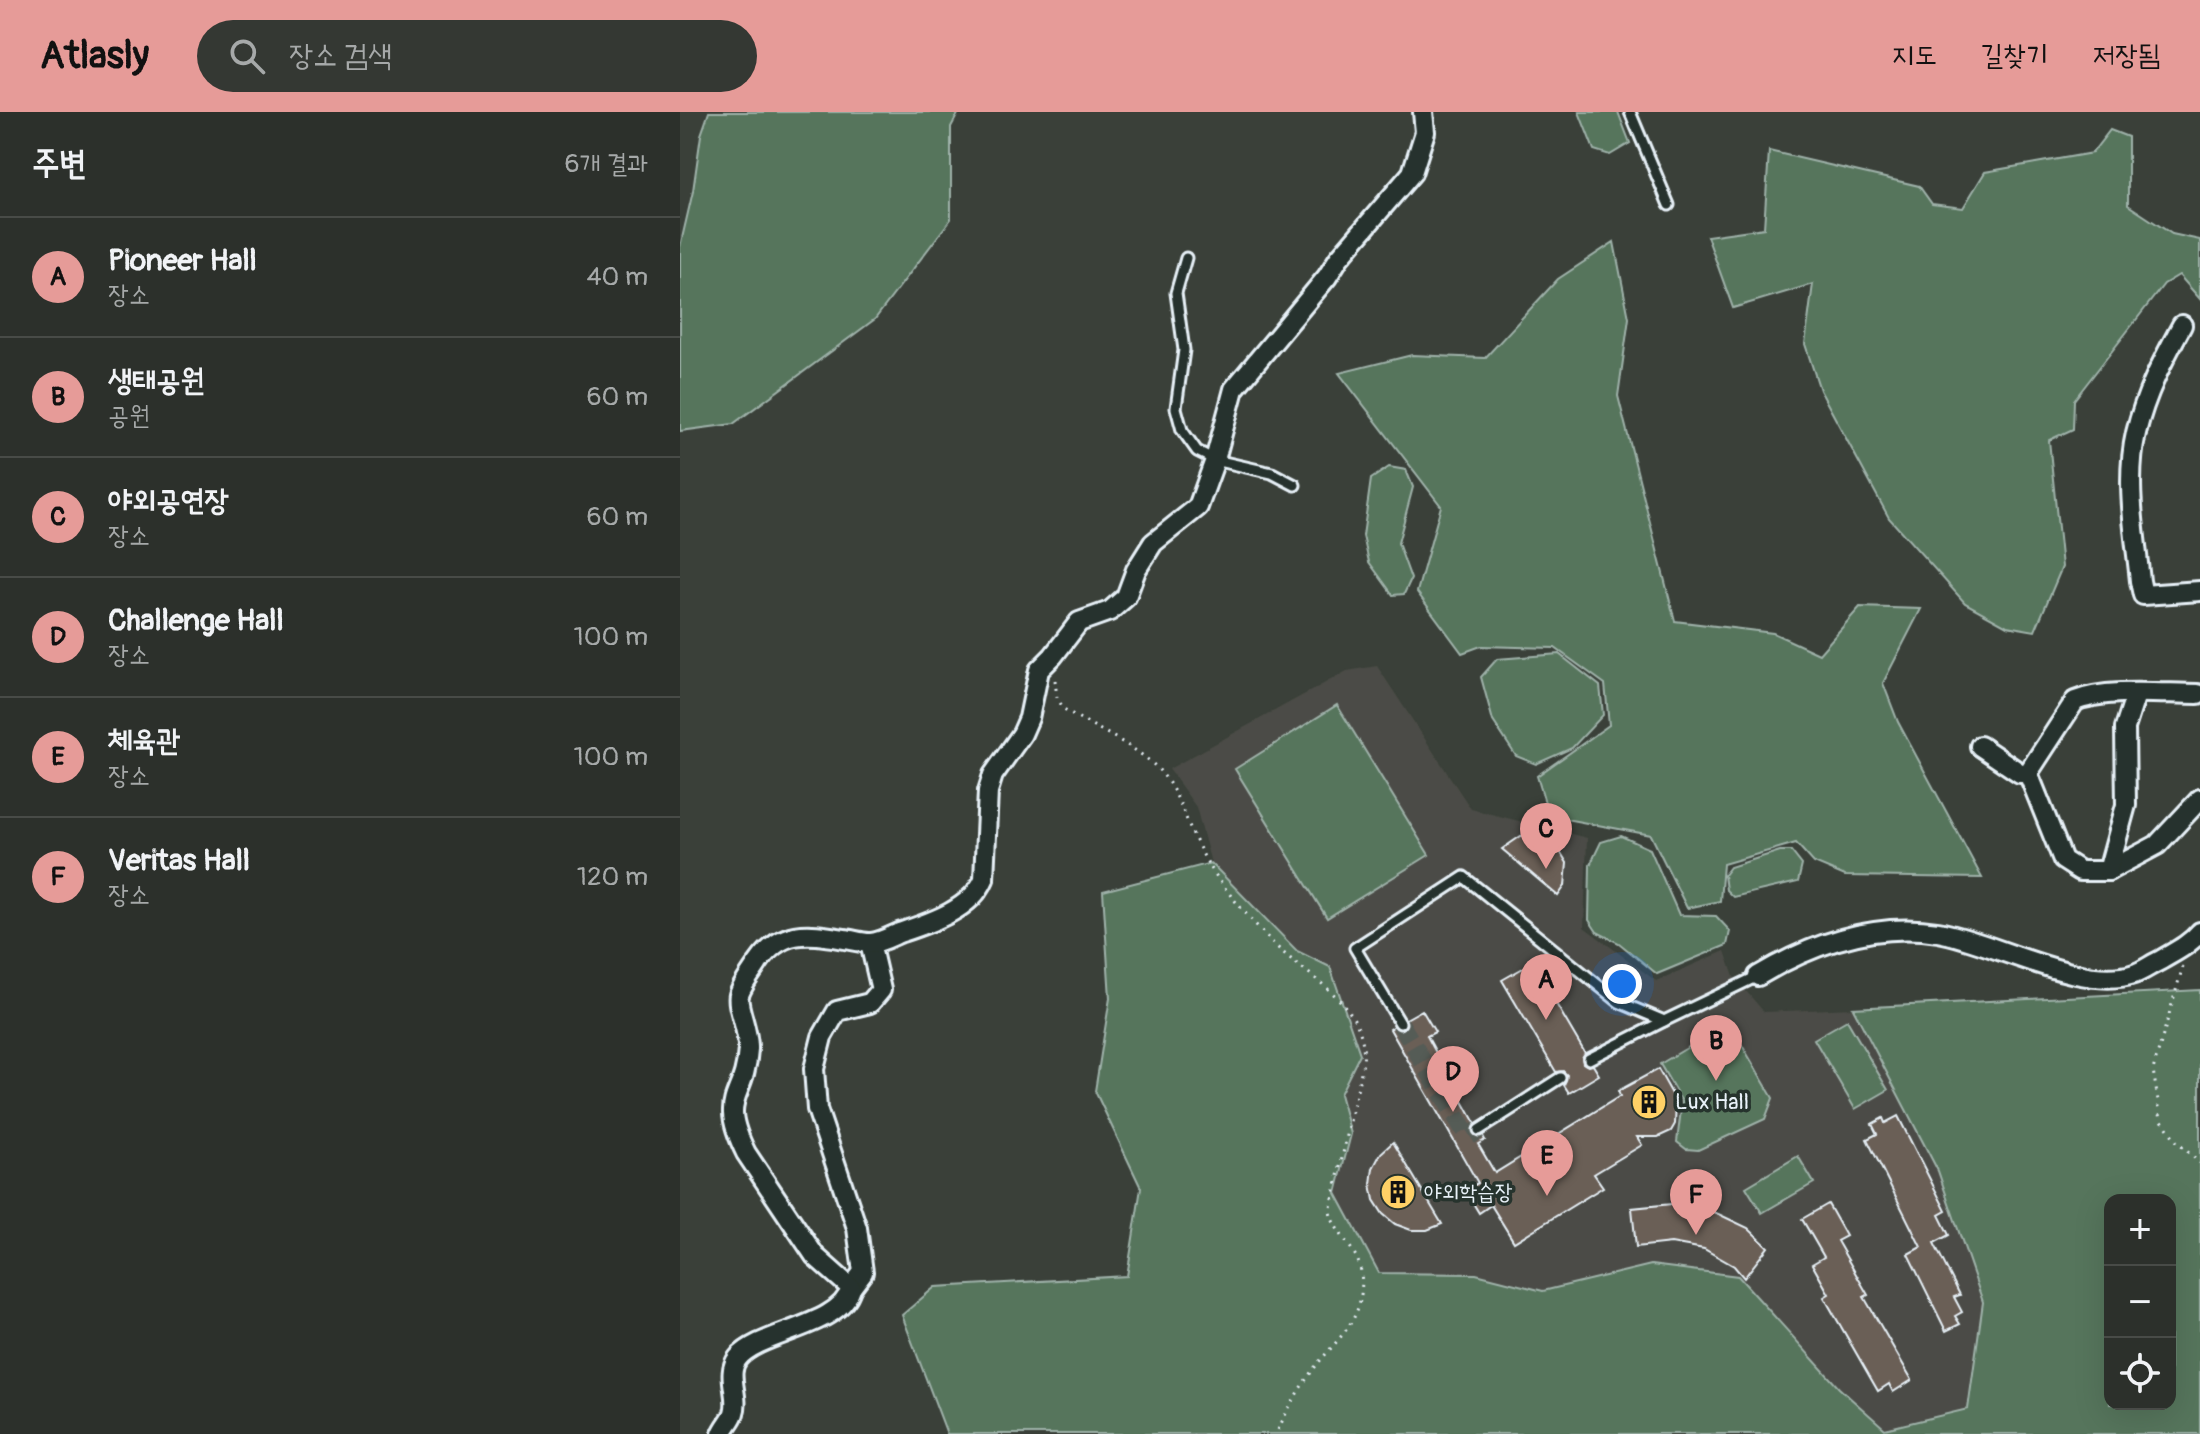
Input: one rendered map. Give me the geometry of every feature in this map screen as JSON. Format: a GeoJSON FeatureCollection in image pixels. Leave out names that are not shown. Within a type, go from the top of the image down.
{"type":"FeatureCollection","features":[{"type":"Feature","properties":{"kind":"street"},"geometry":{"type":"LineString","coordinates":[[851,1288],[815,1256],[746,1153],[733,1125],[731,1105],[747,1060],[748,1031],[739,1007],[740,993],[767,951],[779,941],[804,934],[870,943],[946,915],[980,889],[984,879],[990,783],[1029,718],[1039,670],[1079,622],[1110,611],[1126,597],[1136,570],[1153,543],[1198,507],[1215,460],[1234,389],[1412,173],[1425,132],[1423,112]]}},
{"type":"Feature","properties":{"kind":"street"},"geometry":{"type":"LineString","coordinates":[[2182,325],[2155,376],[2136,435],[2131,491],[2143,595],[2200,591]]}},
{"type":"Feature","properties":{"kind":"street"},"geometry":{"type":"LineString","coordinates":[[2028,773],[2075,701],[2085,697],[2136,694],[2199,695]]}},
{"type":"Feature","properties":{"kind":"street"},"geometry":{"type":"LineString","coordinates":[[2108,871],[2126,805],[2125,728],[2136,694]]}},
{"type":"Feature","properties":{"kind":"street"},"geometry":{"type":"LineString","coordinates":[[1980,746],[2020,773],[2028,773]]}},
{"type":"Feature","properties":{"kind":"street"},"geometry":{"type":"LineString","coordinates":[[2028,773],[2063,860],[2080,871],[2108,871],[2157,845],[2200,799]]}},
{"type":"Feature","properties":{"kind":"street"},"geometry":{"type":"LineString","coordinates":[[1758,976],[1793,955],[1837,940],[1880,931],[1938,932],[2068,971],[2109,978],[2134,974],[2194,938]]}},
{"type":"Feature","properties":{"kind":"street"},"geometry":{"type":"LineString","coordinates":[[722,1434],[734,1413],[733,1372],[738,1358],[820,1319],[849,1294],[863,1272],[857,1228],[817,1109],[814,1069],[822,1037],[837,1011],[870,1003],[881,990],[870,943]]}},
{"type":"Feature","properties":{"kind":"lane"},"geometry":{"type":"LineString","coordinates":[[1630,112],[1669,205]]}},
{"type":"Feature","properties":{"kind":"lane"},"geometry":{"type":"LineString","coordinates":[[1186,258],[1176,293],[1184,350],[1176,408],[1182,430],[1197,451],[1215,460],[1272,473],[1295,485]]}},
{"type":"Feature","properties":{"kind":"lane"},"geometry":{"type":"LineString","coordinates":[[1400,1023],[1355,948],[1464,877],[1619,1002],[1664,1021]]}},
{"type":"Feature","properties":{"kind":"lane"},"geometry":{"type":"LineString","coordinates":[[1589,1059],[1758,976]]}},
{"type":"Feature","properties":{"kind":"lane"},"geometry":{"type":"LineString","coordinates":[[1479,1130],[1560,1078]]}},
{"type":"Feature","properties":{"kind":"path"},"geometry":{"type":"LineString","coordinates":[[1053,656],[1057,698],[1064,709],[1131,748],[1159,770],[1174,792],[1209,865],[1270,940],[1346,1005],[1360,1031],[1363,1063],[1330,1212],[1359,1264],[1360,1296],[1348,1330],[1312,1371],[1276,1434]]}},
{"type":"Feature","properties":{"kind":"path"},"geometry":{"type":"LineString","coordinates":[[2194,938],[2153,1070],[2161,1119],[2178,1143],[2200,1163]]}},
{"type":"Feature","properties":{"kind":"shaded area"},"geometry":{"type":"Polygon","coordinates":[[[1377,666],[1471,809],[1587,838],[1584,927],[1656,981],[1725,951],[1734,977],[1764,1012],[1853,1008],[1938,1171],[1994,1328],[1968,1409],[1885,1429],[1839,1388],[1651,1265],[1543,1291],[1476,1274],[1379,1273],[1336,1193],[1351,1134],[1340,1094],[1359,1054],[1330,967],[1297,951],[1211,863],[1196,807],[1169,769],[1347,671],[1377,666]]]}},
{"type":"Feature","properties":{"kind":"green space"},"geometry":{"type":"Polygon","coordinates":[[[709,112],[959,112],[951,127],[951,219],[875,319],[733,424],[680,431],[680,247],[693,191],[701,135],[709,112]]]}},
{"type":"Feature","properties":{"kind":"green space"},"geometry":{"type":"Polygon","coordinates":[[[1579,112],[1618,112],[1630,143],[1610,155],[1594,150],[1579,112]]]}},
{"type":"Feature","properties":{"kind":"green space"},"geometry":{"type":"Polygon","coordinates":[[[2110,130],[2128,137],[2128,205],[2172,234],[2200,240],[2200,299],[2179,275],[2164,284],[2074,400],[2073,429],[2049,440],[2062,567],[2035,631],[2007,626],[1965,603],[1889,518],[1820,390],[1805,344],[1813,284],[1733,308],[1707,236],[1764,228],[1769,151],[1919,186],[1932,204],[1963,208],[1985,172],[2092,153],[2110,130]]]}},
{"type":"Feature","properties":{"kind":"green space"},"geometry":{"type":"Polygon","coordinates":[[[1614,242],[1629,318],[1618,396],[1675,621],[1773,633],[1819,654],[1860,607],[1921,609],[1883,683],[1898,722],[1982,878],[1845,876],[1814,863],[1796,843],[1723,864],[1720,901],[1687,908],[1651,835],[1549,816],[1537,776],[1609,725],[1605,684],[1555,648],[1481,646],[1462,653],[1417,592],[1441,506],[1339,373],[1412,355],[1485,358],[1558,279],[1614,242]]]}},
{"type":"Feature","properties":{"kind":"green space"},"geometry":{"type":"Polygon","coordinates":[[[1389,467],[1406,470],[1413,487],[1398,543],[1411,579],[1404,594],[1393,595],[1369,562],[1363,536],[1371,479],[1389,467]]]}},
{"type":"Feature","properties":{"kind":"green space"},"geometry":{"type":"Polygon","coordinates":[[[1559,654],[1600,686],[1603,715],[1572,748],[1536,764],[1516,756],[1493,721],[1481,677],[1497,659],[1559,654]]]}},
{"type":"Feature","properties":{"kind":"green space"},"geometry":{"type":"Polygon","coordinates":[[[1337,705],[1429,855],[1327,918],[1235,769],[1337,705]]]}},
{"type":"Feature","properties":{"kind":"green space"},"geometry":{"type":"Polygon","coordinates":[[[1621,836],[1650,849],[1679,915],[1716,916],[1730,931],[1727,945],[1657,974],[1619,943],[1597,932],[1589,920],[1590,865],[1601,842],[1621,836]]]}},
{"type":"Feature","properties":{"kind":"green space"},"geometry":{"type":"Polygon","coordinates":[[[1780,851],[1791,851],[1802,865],[1798,882],[1733,897],[1726,890],[1724,875],[1730,867],[1780,851]]]}},
{"type":"Feature","properties":{"kind":"green space"},"geometry":{"type":"Polygon","coordinates":[[[1211,863],[1297,951],[1330,967],[1360,1054],[1340,1094],[1351,1134],[1336,1193],[1379,1273],[1476,1274],[1543,1291],[1651,1265],[1738,1276],[1839,1388],[1885,1429],[1968,1409],[1983,1302],[1938,1171],[1853,1008],[2200,990],[2200,1434],[947,1434],[902,1315],[935,1287],[1127,1276],[1141,1188],[1095,1091],[1110,998],[1103,891],[1211,863]]]}},
{"type":"Feature","properties":{"kind":"green space"},"geometry":{"type":"Polygon","coordinates":[[[1847,1020],[1888,1090],[1855,1109],[1814,1039],[1847,1020]]]}},
{"type":"Feature","properties":{"kind":"green space"},"geometry":{"type":"Polygon","coordinates":[[[1729,1023],[1773,1098],[1765,1119],[1698,1150],[1686,1149],[1677,1142],[1682,1102],[1660,1064],[1729,1023]]]}},
{"type":"Feature","properties":{"kind":"green space"},"geometry":{"type":"Polygon","coordinates":[[[1798,1156],[1814,1183],[1762,1213],[1746,1187],[1798,1156]]]}},
{"type":"Feature","properties":{"kind":"building"},"geometry":{"type":"Polygon","coordinates":[[[1533,834],[1555,843],[1567,863],[1565,886],[1558,896],[1502,849],[1521,836],[1533,834]]]}},
{"type":"Feature","properties":{"kind":"building"},"geometry":{"type":"Polygon","coordinates":[[[1532,963],[1585,1053],[1583,1063],[1593,1065],[1599,1075],[1569,1093],[1564,1085],[1567,1075],[1563,1071],[1556,1072],[1502,980],[1532,963]]]}},
{"type":"Feature","properties":{"kind":"building"},"geometry":{"type":"Polygon","coordinates":[[[1422,1010],[1435,1032],[1427,1036],[1440,1060],[1447,1056],[1465,1090],[1459,1094],[1475,1123],[1472,1133],[1476,1137],[1483,1136],[1485,1140],[1478,1144],[1495,1173],[1620,1096],[1618,1091],[1658,1069],[1676,1101],[1675,1124],[1671,1131],[1658,1137],[1637,1137],[1642,1145],[1594,1174],[1603,1187],[1514,1242],[1491,1205],[1479,1213],[1465,1190],[1478,1183],[1390,1029],[1403,1030],[1407,1026],[1406,1019],[1422,1010]]]}},
{"type":"Feature","properties":{"kind":"building"},"geometry":{"type":"Polygon","coordinates":[[[1898,1116],[1946,1211],[1939,1215],[1949,1235],[1934,1243],[1960,1295],[1954,1297],[1962,1312],[1955,1316],[1960,1324],[1946,1331],[1908,1254],[1921,1247],[1867,1139],[1877,1134],[1872,1124],[1883,1118],[1885,1123],[1898,1116]]]}},
{"type":"Feature","properties":{"kind":"building","name":"야외학습장"},"geometry":{"type":"Polygon","coordinates":[[[1393,1142],[1442,1224],[1427,1230],[1411,1230],[1395,1224],[1383,1214],[1374,1200],[1371,1184],[1373,1168],[1381,1153],[1393,1142]]]}},
{"type":"Feature","properties":{"kind":"building"},"geometry":{"type":"Polygon","coordinates":[[[1672,1204],[1712,1211],[1748,1228],[1768,1247],[1744,1278],[1734,1266],[1704,1249],[1671,1243],[1636,1247],[1632,1208],[1672,1204]]]}},
{"type":"Feature","properties":{"kind":"building"},"geometry":{"type":"Polygon","coordinates":[[[1828,1204],[1846,1236],[1837,1241],[1868,1295],[1864,1297],[1912,1380],[1893,1392],[1889,1384],[1878,1391],[1824,1297],[1829,1294],[1812,1264],[1824,1257],[1802,1219],[1828,1204]]]}},
{"type":"Feature","properties":{"kind":"tunnel"},"geometry":{"type":"LineString","coordinates":[[1400,1023],[1468,1137],[1479,1130]]}},
{"type":"Feature","properties":{"kind":"place","name":"야외공연장"},"geometry":{"type":"Point","coordinates":[1546,869]}},
{"type":"Feature","properties":{"kind":"place","name":"Pioneer Hall"},"geometry":{"type":"Point","coordinates":[1546,1020]}},
{"type":"Feature","properties":{"kind":"place","name":"생태공원"},"geometry":{"type":"Point","coordinates":[1716,1081]}},
{"type":"Feature","properties":{"kind":"place","name":"Lux Hall"},"geometry":{"type":"Point","coordinates":[1649,1102]}},
{"type":"Feature","properties":{"kind":"place","name":"Challenge Hall"},"geometry":{"type":"Point","coordinates":[1453,1112]}},
{"type":"Feature","properties":{"kind":"place","name":"야외학습장"},"geometry":{"type":"Point","coordinates":[1398,1192]}},
{"type":"Feature","properties":{"kind":"place","name":"체육관"},"geometry":{"type":"Point","coordinates":[1547,1196]}},
{"type":"Feature","properties":{"kind":"place","name":"Veritas Hall"},"geometry":{"type":"Point","coordinates":[1696,1235]}}]}
